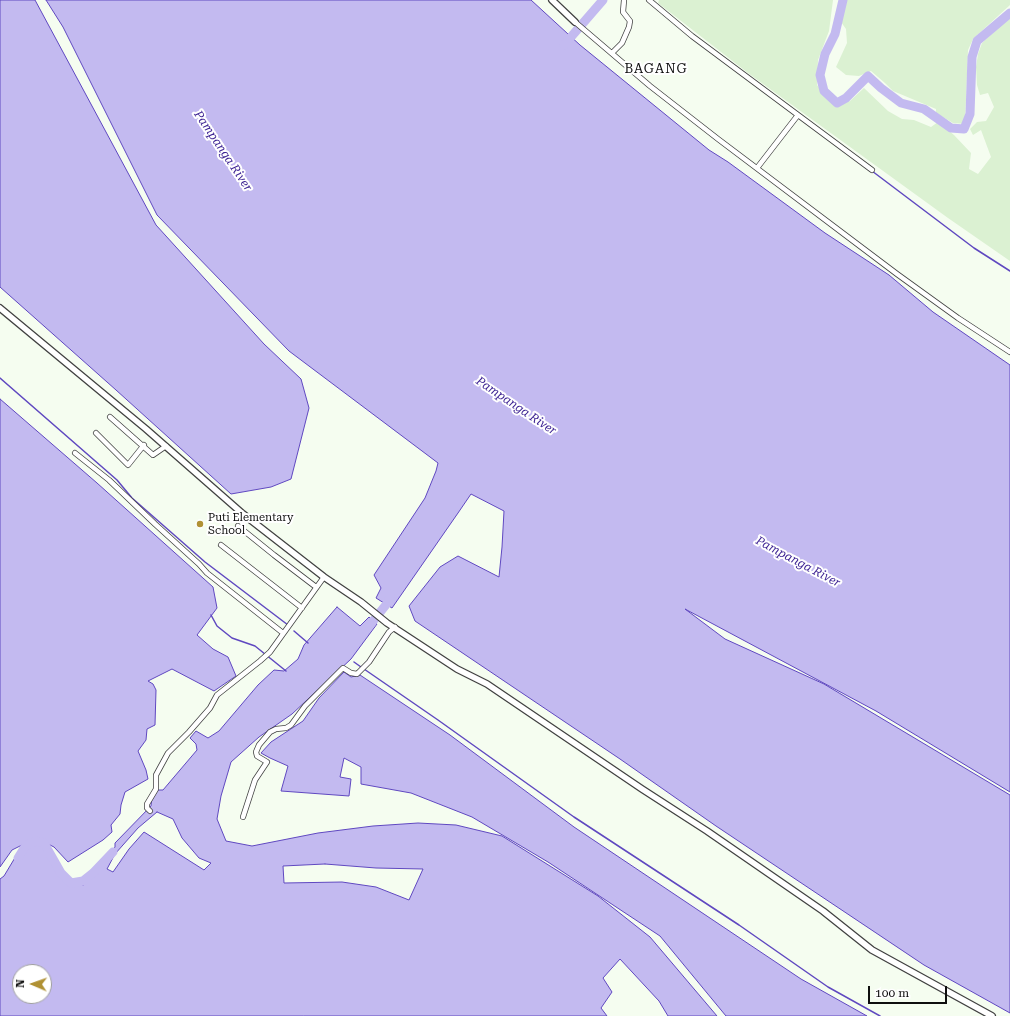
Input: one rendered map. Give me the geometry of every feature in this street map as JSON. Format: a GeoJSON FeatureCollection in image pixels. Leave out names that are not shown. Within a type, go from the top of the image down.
{"type":"FeatureCollection","features":[{"type":"Feature","properties":{"kind":"street"},"geometry":{"type":"LineString","coordinates":[[552,0],[575,22],[650,86],[897,274],[958,318],[1010,352]]}},
{"type":"Feature","properties":{"kind":"street"},"geometry":{"type":"LineString","coordinates":[[612,53],[622,43],[629,27],[630,21],[624,12],[624,0]]}},
{"type":"Feature","properties":{"kind":"street"},"geometry":{"type":"LineString","coordinates":[[649,0],[692,36],[796,117],[872,170]]}},
{"type":"Feature","properties":{"kind":"street"},"geometry":{"type":"LineString","coordinates":[[757,168],[796,117]]}},
{"type":"Feature","properties":{"kind":"street"},"geometry":{"type":"LineString","coordinates":[[0,308],[166,446],[243,514],[324,577],[361,602],[394,628],[457,669],[487,684],[707,831],[823,911],[872,950],[992,1016]]}},
{"type":"Feature","properties":{"kind":"street"},"geometry":{"type":"LineString","coordinates":[[110,417],[144,445],[153,455],[166,446]]}},
{"type":"Feature","properties":{"kind":"street"},"geometry":{"type":"LineString","coordinates":[[96,433],[128,465],[144,445]]}},
{"type":"Feature","properties":{"kind":"street"},"geometry":{"type":"LineString","coordinates":[[75,453],[109,480],[207,573],[284,633]]}},
{"type":"Feature","properties":{"kind":"street"},"geometry":{"type":"LineString","coordinates":[[238,526],[316,587]]}},
{"type":"Feature","properties":{"kind":"street"},"geometry":{"type":"LineString","coordinates":[[220,545],[302,608]]}},
{"type":"Feature","properties":{"kind":"street"},"geometry":{"type":"LineString","coordinates":[[149,809],[147,804],[157,786],[156,774],[168,753],[210,708],[217,695],[260,662],[270,652],[324,577]]}},
{"type":"Feature","properties":{"kind":"street"},"geometry":{"type":"LineString","coordinates":[[243,818],[255,780],[267,762],[257,756],[256,752],[259,745],[270,732],[276,729],[286,728],[291,725],[305,706],[343,668],[351,673],[358,674],[389,632],[394,628]]}},
{"type":"Feature","properties":{"kind":"green space"},"geometry":{"type":"Polygon","coordinates":[[[659,0],[833,0],[829,31],[818,60],[817,85],[835,106],[850,101],[864,88],[888,111],[902,119],[914,120],[931,127],[938,122],[954,135],[971,153],[969,169],[978,174],[991,157],[981,130],[973,135],[970,129],[977,122],[986,121],[994,107],[988,93],[980,95],[977,85],[976,67],[978,54],[982,43],[1010,17],[1010,261],[948,218],[748,73],[658,3],[659,0]]]}},
{"type":"Feature","properties":{"kind":"green space"},"geometry":{"type":"Polygon","coordinates":[[[847,0],[1010,0],[1010,5],[973,39],[968,50],[965,124],[953,123],[936,113],[936,109],[893,91],[871,71],[859,76],[846,75],[836,67],[847,43],[846,29],[841,22],[847,0]]]}},
{"type":"Feature","properties":{"kind":"water"},"geometry":{"type":"Polygon","coordinates":[[[0,0],[35,0],[156,225],[264,344],[301,379],[309,408],[291,479],[271,487],[231,494],[0,287],[0,0]]]}},
{"type":"Feature","properties":{"kind":"water","name":"Pampanga River"},"geometry":{"type":"Polygon","coordinates":[[[46,0],[531,0],[580,45],[709,150],[728,162],[825,233],[889,275],[933,312],[1010,365],[1010,792],[876,711],[685,609],[725,639],[824,684],[1010,795],[1010,1013],[924,965],[716,826],[620,759],[415,621],[409,606],[440,567],[458,556],[499,577],[504,511],[471,494],[392,608],[376,598],[381,588],[374,575],[425,498],[438,463],[289,351],[157,215],[63,27],[46,0]]]}},
{"type":"Feature","properties":{"kind":"water"},"geometry":{"type":"Polygon","coordinates":[[[0,399],[97,483],[213,587],[217,608],[197,635],[213,649],[228,657],[236,676],[214,691],[172,669],[148,681],[153,684],[156,690],[155,725],[147,729],[146,740],[138,751],[148,779],[125,792],[120,814],[111,825],[112,832],[103,840],[68,862],[54,847],[36,838],[12,850],[0,867],[0,399]]]}},
{"type":"Feature","properties":{"kind":"water"},"geometry":{"type":"Polygon","coordinates":[[[337,607],[360,626],[369,617],[377,624],[351,659],[292,714],[259,737],[231,762],[221,796],[217,819],[226,841],[252,846],[318,833],[373,826],[418,823],[456,825],[502,836],[598,896],[650,937],[717,1016],[668,1016],[659,1001],[620,959],[603,978],[612,992],[601,1008],[607,1016],[0,1016],[0,879],[4,876],[16,856],[31,843],[45,844],[58,871],[69,885],[82,884],[100,868],[115,847],[115,843],[151,806],[152,797],[157,790],[163,790],[197,750],[196,744],[190,738],[196,731],[208,738],[219,731],[258,685],[274,670],[284,671],[298,659],[304,645],[337,607]],[[157,812],[138,828],[115,854],[107,869],[113,872],[129,849],[144,832],[204,870],[211,863],[199,858],[182,838],[173,819],[157,812]],[[325,864],[283,866],[284,883],[342,882],[376,887],[409,900],[423,869],[376,868],[325,864]]]}},
{"type":"Feature","properties":{"kind":"water"},"geometry":{"type":"Polygon","coordinates":[[[344,672],[351,677],[360,675],[450,735],[574,827],[801,979],[867,1016],[726,1016],[660,936],[548,862],[472,817],[411,793],[361,784],[361,767],[344,758],[340,777],[351,779],[349,796],[281,791],[288,766],[261,753],[271,742],[303,721],[319,698],[344,672]]]}},
{"type":"Feature","properties":{"kind":"waterway"},"geometry":{"type":"LineString","coordinates":[[564,45],[603,0]]}},
{"type":"Feature","properties":{"kind":"waterway"},"geometry":{"type":"LineString","coordinates":[[843,0],[835,34],[825,54],[820,75],[824,91],[837,103],[846,98],[868,76],[901,103],[924,109],[951,128],[964,129],[970,114],[972,57],[977,41],[1010,13]]}},
{"type":"Feature","properties":{"kind":"waterway"},"geometry":{"type":"LineString","coordinates":[[872,171],[974,248],[1010,271]]}},
{"type":"Feature","properties":{"kind":"waterway"},"geometry":{"type":"LineString","coordinates":[[0,378],[117,480],[132,498],[205,562],[288,625]]}},
{"type":"Feature","properties":{"kind":"waterway"},"geometry":{"type":"LineString","coordinates":[[366,630],[389,601],[390,594]]}},
{"type":"Feature","properties":{"kind":"waterway"},"geometry":{"type":"LineString","coordinates":[[211,615],[217,626],[232,638],[255,646],[286,671]]}},
{"type":"Feature","properties":{"kind":"waterway"},"geometry":{"type":"LineString","coordinates":[[294,631],[308,643]]}},
{"type":"Feature","properties":{"kind":"waterway"},"geometry":{"type":"LineString","coordinates":[[354,662],[361,667]]}},
{"type":"Feature","properties":{"kind":"waterway"},"geometry":{"type":"LineString","coordinates":[[364,669],[574,817],[739,925],[828,987],[880,1016]]}},
{"type":"Feature","properties":{"kind":"waterway"},"geometry":{"type":"LineString","coordinates":[[18,858],[26,845],[37,841],[44,843],[61,873],[71,883],[83,881],[113,852]]}},
{"type":"Feature","properties":{"kind":"place","name":"Puti Elementary School"},"geometry":{"type":"Point","coordinates":[200,524]}},
{"type":"Feature","properties":{"kind":"district","name":"BAGANG"},"geometry":{"type":"Point","coordinates":[656,69]}}]}
